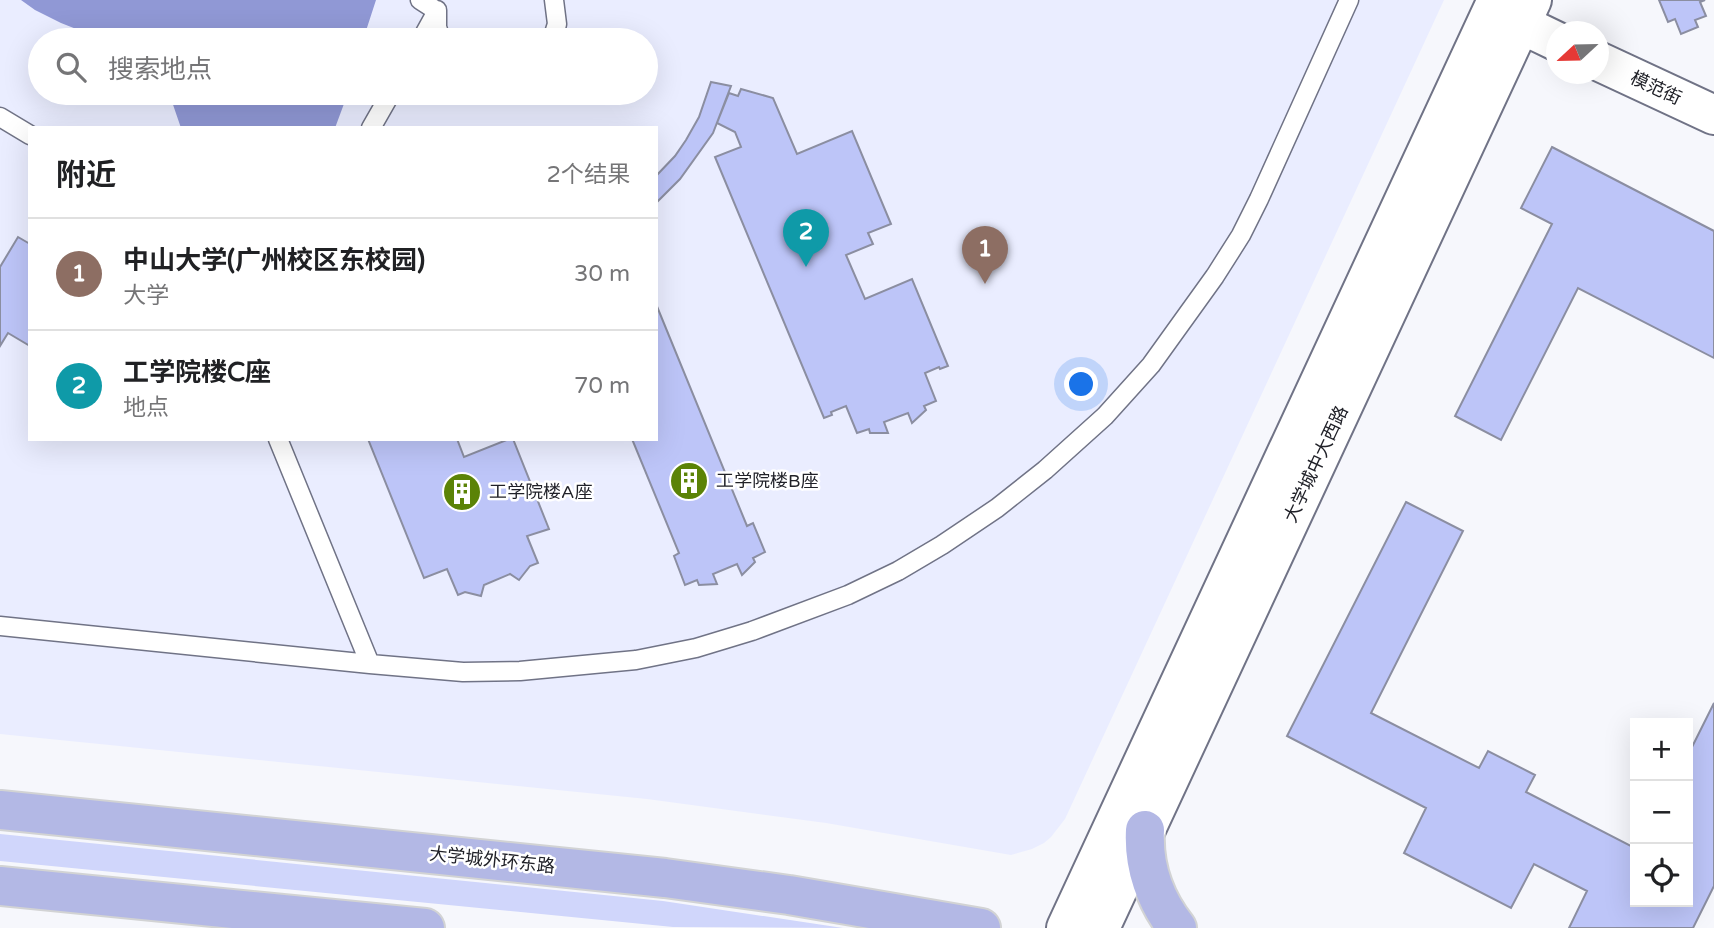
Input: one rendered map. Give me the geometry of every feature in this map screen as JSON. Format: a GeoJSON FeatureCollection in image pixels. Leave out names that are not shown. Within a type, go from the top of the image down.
{"type":"FeatureCollection","features":[{"type":"Feature","properties":{"kind":"main road"},"geometry":{"type":"LineString","coordinates":[[1511,9],[1546,34]]}},
{"type":"Feature","properties":{"kind":"main road","name":"大学城中大西路"},"geometry":{"type":"LineString","coordinates":[[1100,928],[1511,9]]}},
{"type":"Feature","properties":{"kind":"main road","name":"大学城中大西路"},"geometry":{"type":"LineString","coordinates":[[1066,928],[1511,9]]}},
{"type":"Feature","properties":{"kind":"main road","name":"模范街"},"geometry":{"type":"LineString","coordinates":[[1609,66],[1714,115]]}},
{"type":"Feature","properties":{"kind":"main road","name":"大学城外环东路"},"geometry":{"type":"LineString","coordinates":[[0,810],[666,878],[789,895],[981,928]]}},
{"type":"Feature","properties":{"kind":"main road"},"geometry":{"type":"LineString","coordinates":[[1146,830],[1144,849],[1152,884],[1177,928]]}},
{"type":"Feature","properties":{"kind":"main road"},"geometry":{"type":"LineString","coordinates":[[0,887],[425,928]]}},
{"type":"Feature","properties":{"kind":"lane"},"geometry":{"type":"LineString","coordinates":[[421,0],[438,5]]}},
{"type":"Feature","properties":{"kind":"lane"},"geometry":{"type":"LineString","coordinates":[[554,0],[556,28]]}},
{"type":"Feature","properties":{"kind":"lane"},"geometry":{"type":"LineString","coordinates":[[0,626],[370,664],[463,672],[520,671],[636,660],[696,648],[752,631],[848,595],[898,571],[998,508],[1105,416],[1159,354],[1241,235],[1349,0]]}},
{"type":"Feature","properties":{"kind":"lane"},"geometry":{"type":"LineString","coordinates":[[427,28],[438,5]]}},
{"type":"Feature","properties":{"kind":"lane"},"geometry":{"type":"LineString","coordinates":[[438,5],[438,28]]}},
{"type":"Feature","properties":{"kind":"lane"},"geometry":{"type":"LineString","coordinates":[[372,126],[384,105]]}},
{"type":"Feature","properties":{"kind":"lane"},"geometry":{"type":"LineString","coordinates":[[0,117],[28,134]]}},
{"type":"Feature","properties":{"kind":"lane"},"geometry":{"type":"LineString","coordinates":[[279,441],[370,664]]}},
{"type":"Feature","properties":{"kind":"shaded area"},"geometry":{"type":"Polygon","coordinates":[[[0,0],[1444,0],[1065,819],[1051,837],[1032,849],[1011,855],[826,823],[647,799],[0,734],[0,0]]]}},
{"type":"Feature","properties":{"kind":"shaded area"},"geometry":{"type":"Polygon","coordinates":[[[0,834],[663,901],[843,928],[673,927],[0,861],[0,834]]]}},
{"type":"Feature","properties":{"kind":"water"},"geometry":{"type":"Polygon","coordinates":[[[21,0],[376,0],[367,28],[74,28],[35,10],[21,0]]]}},
{"type":"Feature","properties":{"kind":"water"},"geometry":{"type":"Polygon","coordinates":[[[173,105],[344,105],[336,126],[180,126],[173,105]]]}},
{"type":"Feature","properties":{"kind":"building"},"geometry":{"type":"Polygon","coordinates":[[[1659,0],[1705,0],[1700,2],[1706,16],[1695,20],[1698,27],[1681,34],[1675,19],[1668,22],[1659,0]]]}},
{"type":"Feature","properties":{"kind":"building"},"geometry":{"type":"Polygon","coordinates":[[[711,82],[731,86],[713,133],[680,179],[658,201],[658,174],[675,156],[699,117],[711,82]]]}},
{"type":"Feature","properties":{"kind":"building"},"geometry":{"type":"Polygon","coordinates":[[[741,89],[773,98],[797,154],[852,131],[891,224],[868,233],[873,244],[846,255],[865,299],[912,279],[948,366],[925,373],[936,401],[924,406],[926,410],[912,423],[908,413],[884,422],[888,433],[870,433],[869,429],[857,433],[846,406],[824,418],[715,157],[741,147],[735,132],[717,123],[729,93],[738,96],[741,89]]]}},
{"type":"Feature","properties":{"kind":"building"},"geometry":{"type":"Polygon","coordinates":[[[1552,147],[1714,231],[1714,358],[1578,288],[1501,440],[1455,416],[1552,224],[1521,208],[1552,147]]]}},
{"type":"Feature","properties":{"kind":"building"},"geometry":{"type":"Polygon","coordinates":[[[18,237],[28,243],[28,345],[8,333],[0,346],[0,267],[18,237]]]}},
{"type":"Feature","properties":{"kind":"building","name":"工学院楼B座"},"geometry":{"type":"Polygon","coordinates":[[[658,309],[747,526],[753,523],[765,552],[753,558],[755,562],[742,575],[737,564],[713,574],[717,584],[699,585],[697,580],[685,585],[674,556],[679,553],[633,441],[658,441],[658,309]]]}},
{"type":"Feature","properties":{"kind":"building","name":"工学院楼A座"},"geometry":{"type":"Polygon","coordinates":[[[369,441],[458,441],[464,457],[504,441],[514,441],[549,529],[527,536],[538,563],[530,566],[519,580],[510,574],[484,585],[481,596],[465,592],[458,595],[447,569],[424,578],[369,441]]]}},
{"type":"Feature","properties":{"kind":"building"},"geometry":{"type":"Polygon","coordinates":[[[1406,502],[1463,531],[1371,713],[1479,768],[1488,751],[1535,775],[1526,792],[1630,845],[1630,907],[1693,907],[1693,745],[1714,703],[1714,886],[1693,928],[1569,928],[1587,891],[1534,864],[1511,908],[1404,853],[1426,808],[1287,736],[1406,502]]]}},
{"type":"Feature","properties":{"kind":"place","name":"工学院楼C座"},"geometry":{"type":"Point","coordinates":[806,267]}},
{"type":"Feature","properties":{"kind":"place","name":"中山大学(广州校区东校园)"},"geometry":{"type":"Point","coordinates":[985,284]}},
{"type":"Feature","properties":{"kind":"place","name":"工学院楼B座"},"geometry":{"type":"Point","coordinates":[689,481]}},
{"type":"Feature","properties":{"kind":"place","name":"工学院楼A座"},"geometry":{"type":"Point","coordinates":[462,492]}}]}
